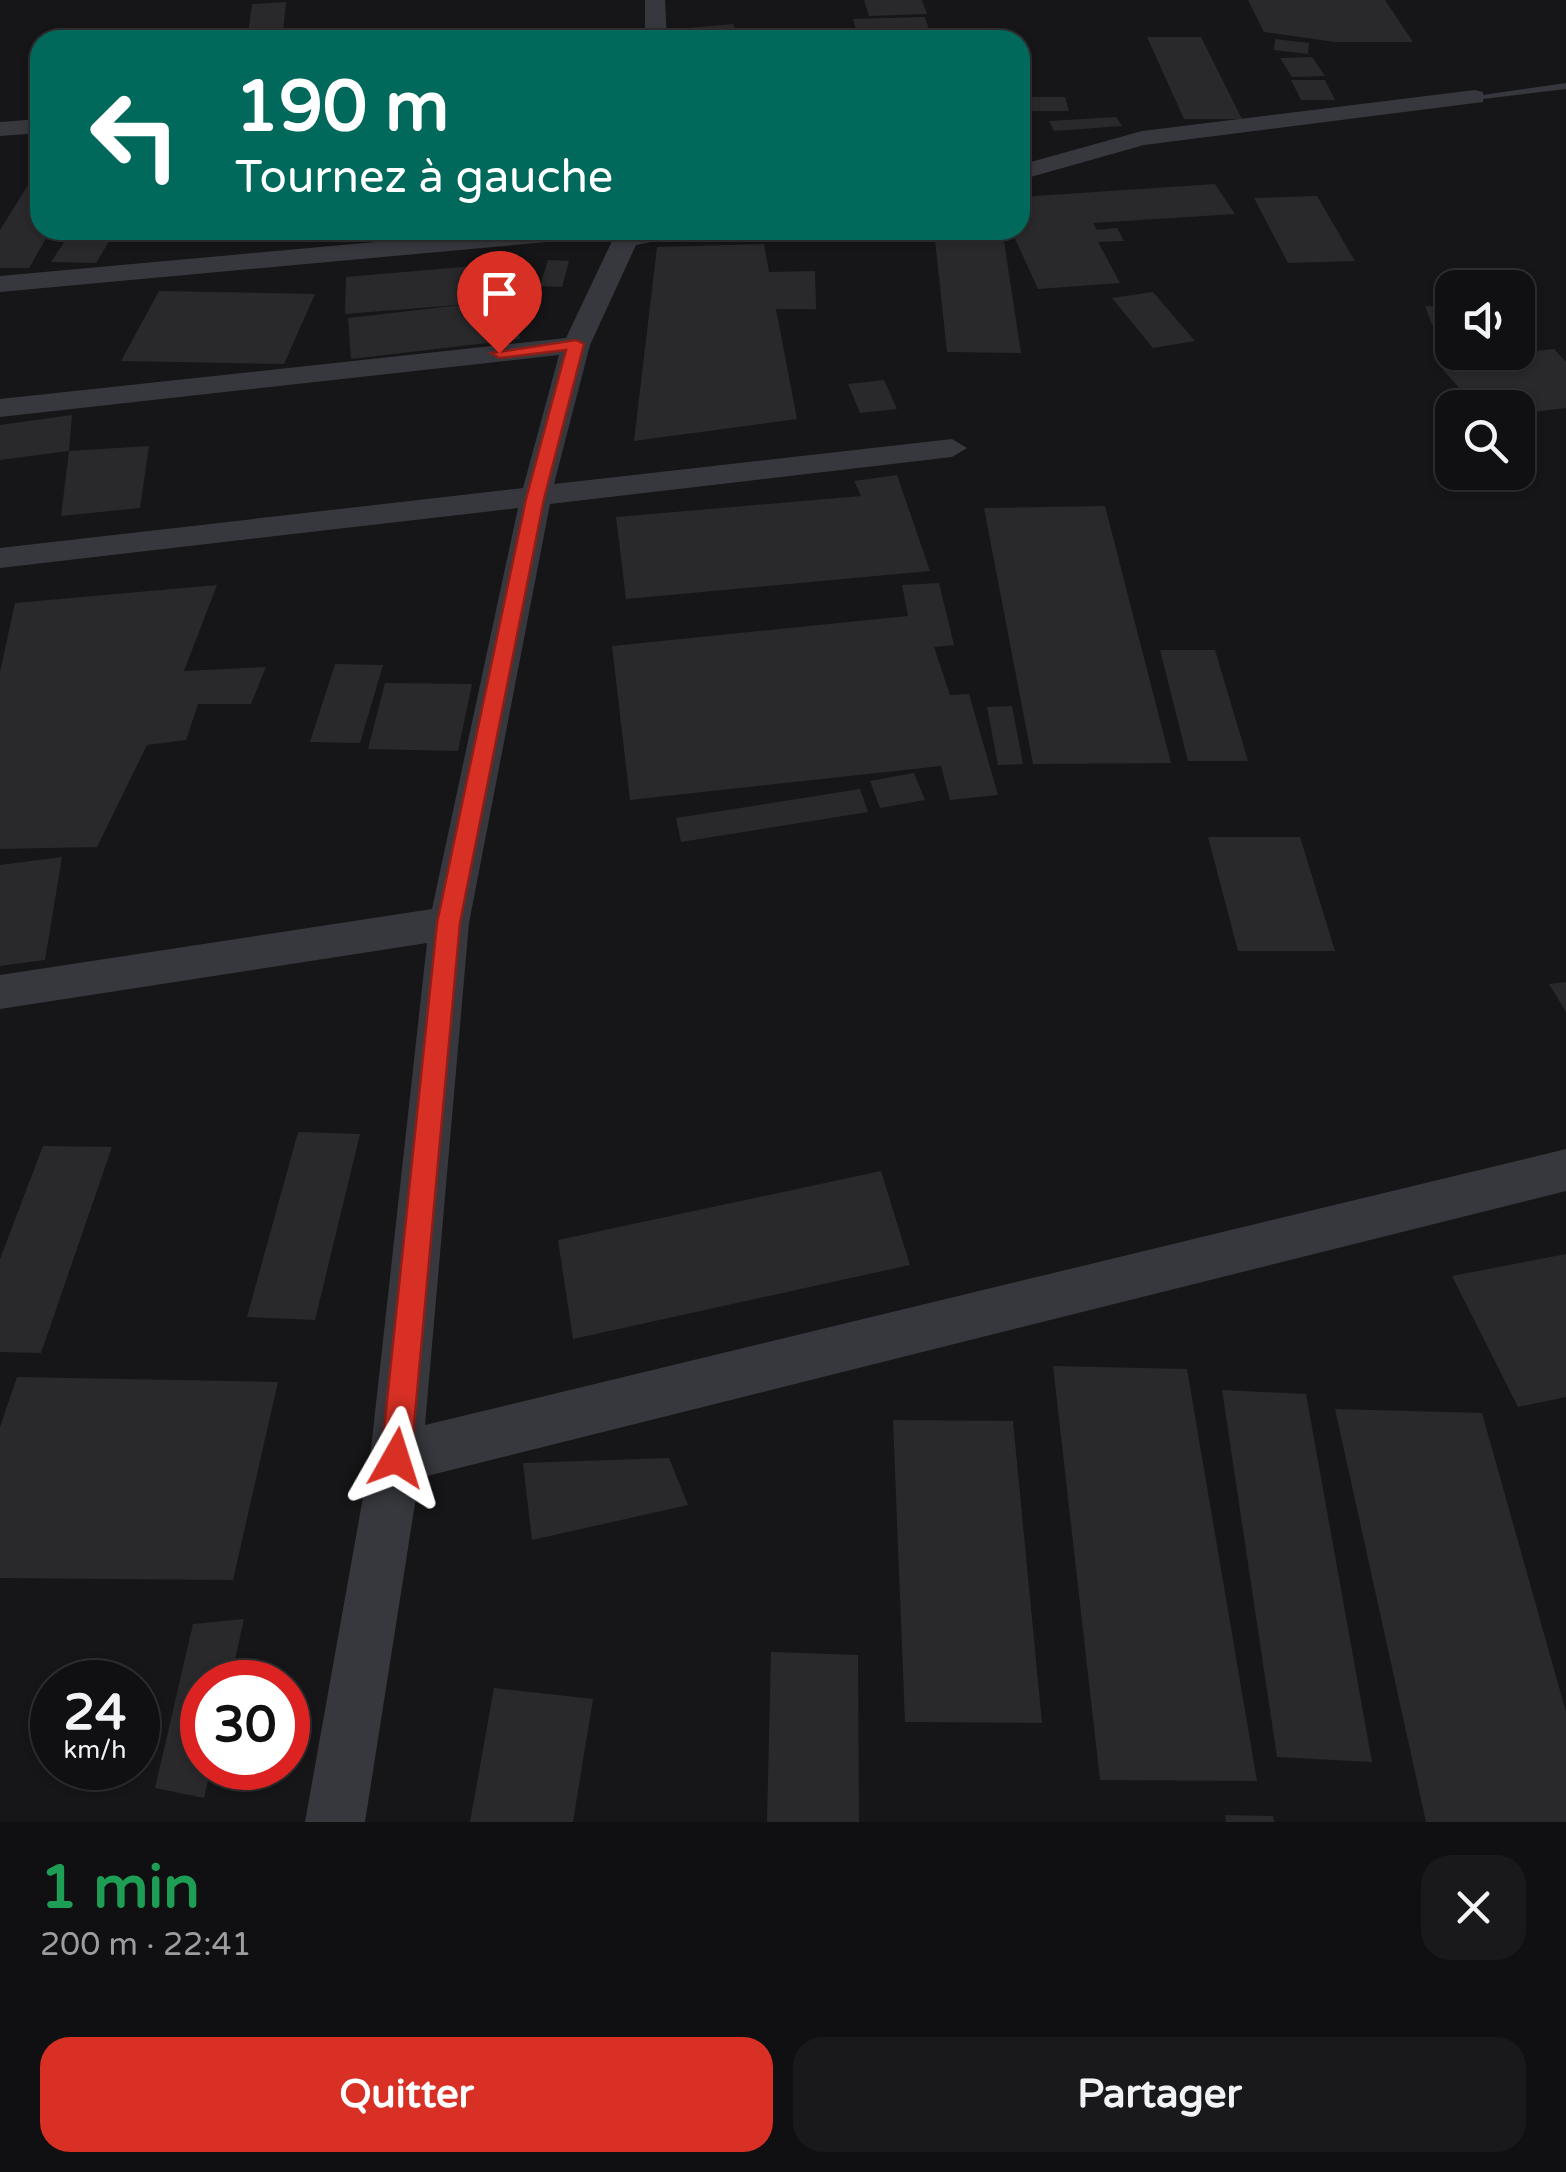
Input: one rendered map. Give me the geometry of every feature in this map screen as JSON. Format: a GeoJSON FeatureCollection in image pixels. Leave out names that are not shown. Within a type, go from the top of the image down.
{"type":"FeatureCollection","features":[{"type":"Feature","properties":{"kind":"street"},"geometry":{"type":"LineString","coordinates":[[655,0],[656,30]]}},
{"type":"Feature","properties":{"kind":"street"},"geometry":{"type":"LineString","coordinates":[[1030,170],[1142,138],[1475,97]]}},
{"type":"Feature","properties":{"kind":"street"},"geometry":{"type":"LineString","coordinates":[[0,129],[30,127]]}},
{"type":"Feature","properties":{"kind":"street"},"geometry":{"type":"LineString","coordinates":[[0,284],[531,240]]}},
{"type":"Feature","properties":{"kind":"street"},"geometry":{"type":"LineString","coordinates":[[336,1822],[396,1458],[449,923],[535,499],[576,344],[613,240]]}},
{"type":"Feature","properties":{"kind":"street"},"geometry":{"type":"LineString","coordinates":[[0,408],[576,344]]}},
{"type":"Feature","properties":{"kind":"street"},"geometry":{"type":"LineString","coordinates":[[0,558],[952,448]]}},
{"type":"Feature","properties":{"kind":"street"},"geometry":{"type":"LineString","coordinates":[[0,992],[449,923]]}},
{"type":"Feature","properties":{"kind":"street"},"geometry":{"type":"LineString","coordinates":[[396,1458],[1566,1170]]}},
{"type":"Feature","properties":{"kind":"lane"},"geometry":{"type":"LineString","coordinates":[[1475,97],[1566,86]]}},
{"type":"Feature","properties":{"kind":"building"},"geometry":{"type":"Polygon","coordinates":[[[864,0],[922,0],[927,14],[869,16],[864,0]]]}},
{"type":"Feature","properties":{"kind":"building"},"geometry":{"type":"Polygon","coordinates":[[[1248,0],[1385,0],[1413,42],[1335,42],[1264,32],[1248,0]]]}},
{"type":"Feature","properties":{"kind":"building"},"geometry":{"type":"Polygon","coordinates":[[[286,2],[283,30],[249,30],[252,4],[286,2]]]}},
{"type":"Feature","properties":{"kind":"building"},"geometry":{"type":"Polygon","coordinates":[[[925,17],[929,30],[856,30],[853,19],[925,17]]]}},
{"type":"Feature","properties":{"kind":"building"},"geometry":{"type":"Polygon","coordinates":[[[733,24],[736,30],[665,30],[733,24]]]}},
{"type":"Feature","properties":{"kind":"building"},"geometry":{"type":"Polygon","coordinates":[[[1147,37],[1201,37],[1242,119],[1184,119],[1147,37]]]}},
{"type":"Feature","properties":{"kind":"building"},"geometry":{"type":"Polygon","coordinates":[[[1275,39],[1309,43],[1308,54],[1274,50],[1275,39]]]}},
{"type":"Feature","properties":{"kind":"building"},"geometry":{"type":"Polygon","coordinates":[[[1312,57],[1325,76],[1292,77],[1280,58],[1312,57]]]}},
{"type":"Feature","properties":{"kind":"building"},"geometry":{"type":"Polygon","coordinates":[[[1291,80],[1325,80],[1335,100],[1301,100],[1291,80]]]}},
{"type":"Feature","properties":{"kind":"building"},"geometry":{"type":"Polygon","coordinates":[[[1030,97],[1065,97],[1069,111],[1030,111],[1030,97]]]}},
{"type":"Feature","properties":{"kind":"building"},"geometry":{"type":"Polygon","coordinates":[[[1116,117],[1122,126],[1054,131],[1049,121],[1116,117]]]}},
{"type":"Feature","properties":{"kind":"building"},"geometry":{"type":"Polygon","coordinates":[[[30,182],[30,240],[45,240],[29,268],[0,268],[0,230],[30,182]]]}},
{"type":"Feature","properties":{"kind":"building"},"geometry":{"type":"Polygon","coordinates":[[[1215,184],[1235,214],[1093,223],[1097,230],[1117,228],[1124,241],[1098,242],[1120,283],[1038,289],[1016,240],[1030,240],[1030,196],[1215,184]]]}},
{"type":"Feature","properties":{"kind":"building"},"geometry":{"type":"Polygon","coordinates":[[[1317,196],[1355,261],[1288,263],[1254,198],[1317,196]]]}},
{"type":"Feature","properties":{"kind":"building"},"geometry":{"type":"Polygon","coordinates":[[[65,240],[110,240],[96,263],[51,262],[65,240]]]}},
{"type":"Feature","properties":{"kind":"building"},"geometry":{"type":"Polygon","coordinates":[[[935,240],[1004,241],[1021,353],[947,352],[935,240]]]}},
{"type":"Feature","properties":{"kind":"building"},"geometry":{"type":"Polygon","coordinates":[[[764,244],[769,272],[815,271],[816,309],[776,309],[797,419],[634,441],[657,247],[764,244]]]}},
{"type":"Feature","properties":{"kind":"building"},"geometry":{"type":"Polygon","coordinates":[[[548,260],[569,261],[562,287],[540,286],[548,260]]]}},
{"type":"Feature","properties":{"kind":"building"},"geometry":{"type":"Polygon","coordinates":[[[509,263],[520,339],[351,359],[348,318],[470,304],[345,314],[346,277],[509,263]]]}},
{"type":"Feature","properties":{"kind":"building"},"geometry":{"type":"Polygon","coordinates":[[[159,291],[315,294],[284,364],[121,361],[159,291]]]}},
{"type":"Feature","properties":{"kind":"building"},"geometry":{"type":"Polygon","coordinates":[[[1153,292],[1195,341],[1153,348],[1112,298],[1153,292]]]}},
{"type":"Feature","properties":{"kind":"building"},"geometry":{"type":"Polygon","coordinates":[[[1425,306],[1435,306],[1432,325],[1425,306]]]}},
{"type":"Feature","properties":{"kind":"building"},"geometry":{"type":"Polygon","coordinates":[[[1554,349],[1566,362],[1566,408],[1535,412],[1535,390],[1461,390],[1443,370],[1535,370],[1535,351],[1554,349]]]}},
{"type":"Feature","properties":{"kind":"building"},"geometry":{"type":"Polygon","coordinates":[[[884,380],[897,409],[860,413],[848,384],[884,380]]]}},
{"type":"Feature","properties":{"kind":"building"},"geometry":{"type":"Polygon","coordinates":[[[72,415],[69,451],[0,460],[0,425],[72,415]]]}},
{"type":"Feature","properties":{"kind":"building"},"geometry":{"type":"Polygon","coordinates":[[[149,446],[140,508],[61,516],[69,451],[149,446]]]}},
{"type":"Feature","properties":{"kind":"building"},"geometry":{"type":"Polygon","coordinates":[[[897,475],[930,571],[626,599],[616,517],[861,496],[854,481],[897,475]]]}},
{"type":"Feature","properties":{"kind":"building"},"geometry":{"type":"Polygon","coordinates":[[[1105,506],[1171,763],[1033,764],[984,508],[1105,506]]]}},
{"type":"Feature","properties":{"kind":"building"},"geometry":{"type":"Polygon","coordinates":[[[939,583],[954,645],[934,647],[950,695],[969,694],[998,795],[950,800],[941,766],[630,800],[612,646],[908,616],[902,585],[939,583]]]}},
{"type":"Feature","properties":{"kind":"building"},"geometry":{"type":"Polygon","coordinates":[[[217,585],[184,671],[266,667],[251,704],[198,704],[186,740],[147,745],[97,847],[0,849],[0,672],[15,603],[217,585]]]}},
{"type":"Feature","properties":{"kind":"building"},"geometry":{"type":"Polygon","coordinates":[[[1160,650],[1215,650],[1248,761],[1188,761],[1160,650]]]}},
{"type":"Feature","properties":{"kind":"building"},"geometry":{"type":"Polygon","coordinates":[[[335,664],[383,665],[360,743],[310,742],[335,664]]]}},
{"type":"Feature","properties":{"kind":"building"},"geometry":{"type":"Polygon","coordinates":[[[385,683],[472,684],[458,751],[368,749],[385,683]]]}},
{"type":"Feature","properties":{"kind":"building"},"geometry":{"type":"Polygon","coordinates":[[[1012,706],[1023,764],[998,765],[987,707],[1012,706]]]}},
{"type":"Feature","properties":{"kind":"building"},"geometry":{"type":"Polygon","coordinates":[[[914,773],[925,800],[880,808],[870,781],[914,773]]]}},
{"type":"Feature","properties":{"kind":"building"},"geometry":{"type":"Polygon","coordinates":[[[860,789],[868,812],[681,842],[676,818],[860,789]]]}},
{"type":"Feature","properties":{"kind":"building"},"geometry":{"type":"Polygon","coordinates":[[[1208,837],[1300,837],[1335,951],[1238,951],[1208,837]]]}},
{"type":"Feature","properties":{"kind":"building"},"geometry":{"type":"Polygon","coordinates":[[[62,857],[45,960],[0,966],[0,865],[62,857]]]}},
{"type":"Feature","properties":{"kind":"building"},"geometry":{"type":"Polygon","coordinates":[[[1566,982],[1566,1012],[1549,984],[1566,982]]]}},
{"type":"Feature","properties":{"kind":"building"},"geometry":{"type":"Polygon","coordinates":[[[298,1132],[360,1134],[315,1320],[247,1317],[298,1132]]]}},
{"type":"Feature","properties":{"kind":"building"},"geometry":{"type":"Polygon","coordinates":[[[43,1146],[112,1147],[41,1353],[0,1352],[0,1259],[43,1146]]]}},
{"type":"Feature","properties":{"kind":"building"},"geometry":{"type":"Polygon","coordinates":[[[881,1171],[910,1265],[573,1339],[558,1240],[881,1171]]]}},
{"type":"Feature","properties":{"kind":"building"},"geometry":{"type":"Polygon","coordinates":[[[1566,1254],[1566,1397],[1518,1407],[1452,1276],[1566,1254]]]}},
{"type":"Feature","properties":{"kind":"building"},"geometry":{"type":"Polygon","coordinates":[[[1053,1366],[1187,1369],[1257,1781],[1100,1780],[1053,1366]]]}},
{"type":"Feature","properties":{"kind":"building"},"geometry":{"type":"Polygon","coordinates":[[[17,1377],[278,1382],[233,1580],[0,1578],[0,1427],[17,1377]]]}},
{"type":"Feature","properties":{"kind":"building"},"geometry":{"type":"Polygon","coordinates":[[[1222,1390],[1306,1394],[1372,1762],[1277,1757],[1222,1390]]]}},
{"type":"Feature","properties":{"kind":"building"},"geometry":{"type":"Polygon","coordinates":[[[1335,1409],[1482,1413],[1566,1712],[1566,1822],[1426,1822],[1335,1409]]]}},
{"type":"Feature","properties":{"kind":"building"},"geometry":{"type":"Polygon","coordinates":[[[893,1420],[1013,1421],[1042,1723],[905,1722],[893,1420]]]}},
{"type":"Feature","properties":{"kind":"building"},"geometry":{"type":"Polygon","coordinates":[[[669,1458],[688,1505],[532,1540],[523,1463],[669,1458]]]}},
{"type":"Feature","properties":{"kind":"building"},"geometry":{"type":"Polygon","coordinates":[[[244,1619],[235,1660],[185,1660],[193,1624],[244,1619]]]}},
{"type":"Feature","properties":{"kind":"building"},"geometry":{"type":"Polygon","coordinates":[[[771,1652],[858,1655],[859,1822],[767,1822],[771,1652]]]}},
{"type":"Feature","properties":{"kind":"building"},"geometry":{"type":"Polygon","coordinates":[[[180,1680],[180,1790],[206,1790],[204,1798],[160,1789],[160,1766],[180,1680]]]}},
{"type":"Feature","properties":{"kind":"building"},"geometry":{"type":"Polygon","coordinates":[[[494,1688],[593,1699],[573,1822],[470,1822],[494,1688]]]}},
{"type":"Feature","properties":{"kind":"building"},"geometry":{"type":"Polygon","coordinates":[[[1225,1815],[1273,1816],[1274,1822],[1226,1822],[1225,1815]]]}},
{"type":"Feature","properties":{"kind":"route"},"geometry":{"type":"LineString","coordinates":[[396,1458],[449,923],[535,499],[576,344],[499,353]]}}]}
